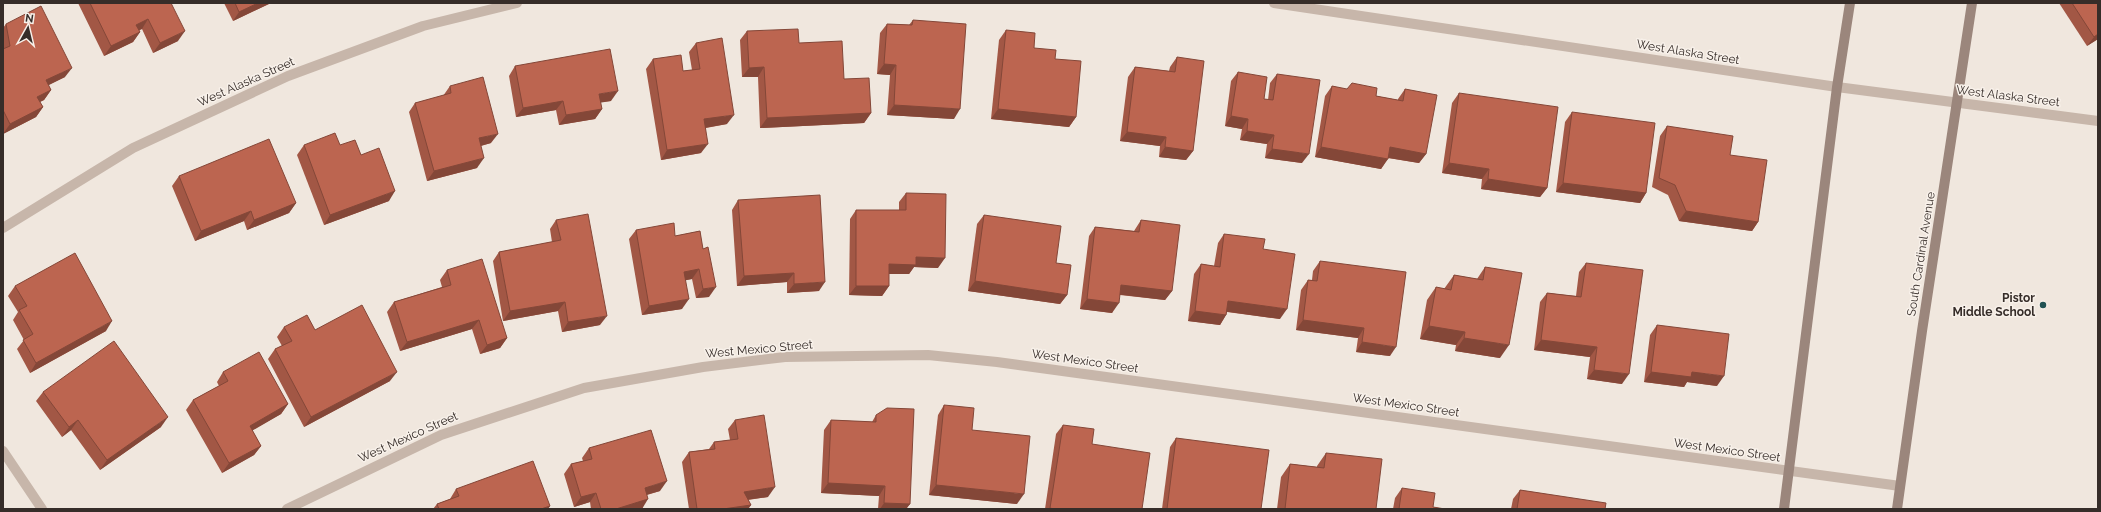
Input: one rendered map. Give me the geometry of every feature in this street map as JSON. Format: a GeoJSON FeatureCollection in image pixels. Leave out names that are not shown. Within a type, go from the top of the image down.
{"type":"FeatureCollection","features":[{"type":"Feature","properties":{"kind":"main road"},"geometry":{"type":"LineString","coordinates":[[1784,509],[1837,87],[1850,3]]}},
{"type":"Feature","properties":{"kind":"main road","name":"South Cardinal Avenue"},"geometry":{"type":"LineString","coordinates":[[1897,509],[1972,3]]}},
{"type":"Feature","properties":{"kind":"street","name":"West Alaska Street"},"geometry":{"type":"LineString","coordinates":[[3,228],[133,148],[288,76],[423,26],[517,3]]}},
{"type":"Feature","properties":{"kind":"street","name":"West Alaska Street"},"geometry":{"type":"LineString","coordinates":[[1274,3],[1837,87],[2098,121]]}},
{"type":"Feature","properties":{"kind":"street","name":"West Mexico Street"},"geometry":{"type":"LineString","coordinates":[[287,509],[441,435],[584,388],[710,366],[785,358],[857,355],[928,355],[997,362],[1900,486]]}},
{"type":"Feature","properties":{"kind":"street"},"geometry":{"type":"LineString","coordinates":[[3,451],[42,509]]}},
{"type":"Feature","properties":{"kind":"building"},"geometry":{"type":"Polygon","coordinates":[[[90,3],[171,3],[185,31],[160,43],[148,19],[136,25],[140,32],[111,46],[90,3]]]}},
{"type":"Feature","properties":{"kind":"building"},"geometry":{"type":"Polygon","coordinates":[[[235,3],[258,3],[239,12],[235,3]]]}},
{"type":"Feature","properties":{"kind":"building"},"geometry":{"type":"Polygon","coordinates":[[[2072,3],[2098,3],[2098,34],[2094,37],[2072,3]]]}},
{"type":"Feature","properties":{"kind":"building"},"geometry":{"type":"Polygon","coordinates":[[[41,6],[72,68],[46,80],[51,90],[37,97],[43,107],[10,124],[3,110],[3,49],[10,46],[6,24],[41,6]]]}},
{"type":"Feature","properties":{"kind":"building"},"geometry":{"type":"Polygon","coordinates":[[[913,20],[966,24],[960,109],[894,105],[896,65],[884,64],[887,24],[912,25],[913,20]]]}},
{"type":"Feature","properties":{"kind":"building"},"geometry":{"type":"Polygon","coordinates":[[[798,29],[799,43],[842,41],[844,79],[869,78],[871,113],[767,118],[764,67],[749,68],[747,31],[798,29]]]}},
{"type":"Feature","properties":{"kind":"building"},"geometry":{"type":"Polygon","coordinates":[[[1006,30],[1035,33],[1034,48],[1056,50],[1055,59],[1081,61],[1076,117],[998,109],[1006,30]]]}},
{"type":"Feature","properties":{"kind":"building"},"geometry":{"type":"Polygon","coordinates":[[[722,38],[734,115],[704,119],[708,144],[667,150],[653,59],[681,55],[683,71],[700,69],[696,43],[722,38]]]}},
{"type":"Feature","properties":{"kind":"building"},"geometry":{"type":"Polygon","coordinates":[[[610,49],[618,91],[599,94],[602,109],[566,115],[563,101],[523,108],[515,66],[610,49]]]}},
{"type":"Feature","properties":{"kind":"building"},"geometry":{"type":"Polygon","coordinates":[[[1177,57],[1204,61],[1193,151],[1165,147],[1166,137],[1127,132],[1135,67],[1175,72],[1177,57]]]}},
{"type":"Feature","properties":{"kind":"building"},"geometry":{"type":"Polygon","coordinates":[[[1238,72],[1267,77],[1264,99],[1273,100],[1277,74],[1320,80],[1309,154],[1272,149],[1274,135],[1247,131],[1248,119],[1231,116],[1238,72]]]}},
{"type":"Feature","properties":{"kind":"building"},"geometry":{"type":"Polygon","coordinates":[[[483,77],[498,134],[479,138],[484,158],[434,171],[415,103],[451,93],[450,86],[483,77]]]}},
{"type":"Feature","properties":{"kind":"building"},"geometry":{"type":"Polygon","coordinates":[[[1352,83],[1377,88],[1376,96],[1403,101],[1405,89],[1437,95],[1426,154],[1390,147],[1388,159],[1321,147],[1332,86],[1347,89],[1352,83]]]}},
{"type":"Feature","properties":{"kind":"building"},"geometry":{"type":"Polygon","coordinates":[[[1459,93],[1558,107],[1547,188],[1488,179],[1489,169],[1449,163],[1459,93]]]}},
{"type":"Feature","properties":{"kind":"building"},"geometry":{"type":"Polygon","coordinates":[[[1572,112],[1655,123],[1646,193],[1563,183],[1572,112]]]}},
{"type":"Feature","properties":{"kind":"building"},"geometry":{"type":"Polygon","coordinates":[[[1667,126],[1733,136],[1730,155],[1767,160],[1758,222],[1686,211],[1675,185],[1659,178],[1667,126]]]}},
{"type":"Feature","properties":{"kind":"building"},"geometry":{"type":"Polygon","coordinates":[[[335,133],[340,145],[355,140],[361,155],[379,148],[395,191],[330,215],[304,145],[335,133]]]}},
{"type":"Feature","properties":{"kind":"building"},"geometry":{"type":"Polygon","coordinates":[[[269,139],[296,203],[254,220],[251,211],[201,231],[179,176],[269,139]]]}},
{"type":"Feature","properties":{"kind":"building"},"geometry":{"type":"Polygon","coordinates":[[[906,193],[946,194],[945,258],[916,257],[916,265],[889,264],[889,286],[856,286],[856,210],[906,210],[906,193]]]}},
{"type":"Feature","properties":{"kind":"building"},"geometry":{"type":"Polygon","coordinates":[[[820,195],[825,282],[794,284],[794,273],[744,276],[738,200],[820,195]]]}},
{"type":"Feature","properties":{"kind":"building"},"geometry":{"type":"Polygon","coordinates":[[[588,214],[607,316],[568,322],[565,302],[510,311],[499,252],[561,240],[556,220],[588,214]]]}},
{"type":"Feature","properties":{"kind":"building"},"geometry":{"type":"Polygon","coordinates":[[[984,215],[1061,226],[1056,263],[1071,265],[1067,295],[975,281],[984,215]]]}},
{"type":"Feature","properties":{"kind":"building"},"geometry":{"type":"Polygon","coordinates":[[[1141,220],[1180,225],[1172,291],[1121,285],[1119,303],[1087,299],[1095,227],[1139,232],[1141,220]]]}},
{"type":"Feature","properties":{"kind":"building"},"geometry":{"type":"Polygon","coordinates":[[[674,223],[675,236],[700,231],[703,249],[708,247],[716,287],[703,289],[699,269],[684,272],[689,299],[649,306],[636,230],[674,223]]]}},
{"type":"Feature","properties":{"kind":"building"},"geometry":{"type":"Polygon","coordinates":[[[1224,234],[1265,239],[1263,249],[1295,254],[1287,309],[1228,301],[1226,315],[1195,311],[1201,264],[1220,267],[1224,234]]]}},
{"type":"Feature","properties":{"kind":"building"},"geometry":{"type":"Polygon","coordinates":[[[75,253],[112,321],[36,363],[23,340],[33,334],[19,310],[27,306],[15,286],[75,253]]]}},
{"type":"Feature","properties":{"kind":"building"},"geometry":{"type":"Polygon","coordinates":[[[482,259],[507,338],[487,345],[479,320],[407,342],[394,302],[451,285],[447,270],[482,259]]]}},
{"type":"Feature","properties":{"kind":"building"},"geometry":{"type":"Polygon","coordinates":[[[1320,261],[1406,272],[1396,347],[1362,342],[1364,328],[1303,320],[1308,280],[1317,281],[1320,261]]]}},
{"type":"Feature","properties":{"kind":"building"},"geometry":{"type":"Polygon","coordinates":[[[1586,263],[1643,270],[1629,374],[1594,370],[1597,347],[1541,340],[1547,293],[1581,297],[1586,263]]]}},
{"type":"Feature","properties":{"kind":"building"},"geometry":{"type":"Polygon","coordinates":[[[1485,267],[1522,273],[1509,345],[1464,338],[1465,332],[1429,326],[1436,287],[1451,290],[1454,275],[1483,280],[1485,267]]]}},
{"type":"Feature","properties":{"kind":"building"},"geometry":{"type":"Polygon","coordinates":[[[362,305],[397,372],[311,417],[275,349],[292,341],[284,327],[307,315],[315,330],[362,305]]]}},
{"type":"Feature","properties":{"kind":"building"},"geometry":{"type":"Polygon","coordinates":[[[1657,325],[1729,334],[1724,376],[1692,372],[1691,377],[1651,372],[1657,325]]]}},
{"type":"Feature","properties":{"kind":"building"},"geometry":{"type":"Polygon","coordinates":[[[114,341],[168,417],[107,460],[78,420],[69,427],[43,392],[114,341]]]}},
{"type":"Feature","properties":{"kind":"building"},"geometry":{"type":"Polygon","coordinates":[[[259,352],[288,404],[250,426],[261,446],[229,463],[193,400],[228,381],[223,372],[259,352]]]}},
{"type":"Feature","properties":{"kind":"building"},"geometry":{"type":"Polygon","coordinates":[[[944,405],[974,408],[972,430],[1030,436],[1024,494],[936,485],[944,405]]]}},
{"type":"Feature","properties":{"kind":"building"},"geometry":{"type":"Polygon","coordinates":[[[887,408],[914,409],[910,504],[884,503],[885,486],[828,483],[831,420],[876,422],[876,415],[887,408]]]}},
{"type":"Feature","properties":{"kind":"building"},"geometry":{"type":"Polygon","coordinates":[[[764,415],[775,487],[744,492],[751,505],[723,509],[697,509],[689,452],[715,449],[714,442],[738,439],[735,420],[764,415]]]}},
{"type":"Feature","properties":{"kind":"building"},"geometry":{"type":"Polygon","coordinates":[[[1063,425],[1094,429],[1092,444],[1150,453],[1142,509],[1050,508],[1063,425]]]}},
{"type":"Feature","properties":{"kind":"building"},"geometry":{"type":"Polygon","coordinates":[[[651,430],[667,481],[645,488],[648,499],[616,509],[601,509],[596,493],[581,497],[571,464],[592,459],[589,448],[651,430]]]}},
{"type":"Feature","properties":{"kind":"building"},"geometry":{"type":"Polygon","coordinates":[[[1176,438],[1269,450],[1261,509],[1167,509],[1176,438]]]}},
{"type":"Feature","properties":{"kind":"building"},"geometry":{"type":"Polygon","coordinates":[[[1326,453],[1382,459],[1376,509],[1285,509],[1290,464],[1324,468],[1326,453]]]}},
{"type":"Feature","properties":{"kind":"building"},"geometry":{"type":"Polygon","coordinates":[[[533,461],[550,506],[541,509],[439,509],[437,504],[459,496],[456,489],[533,461]]]}},
{"type":"Feature","properties":{"kind":"building"},"geometry":{"type":"Polygon","coordinates":[[[1402,488],[1435,493],[1433,507],[1445,509],[1399,509],[1402,488]]]}},
{"type":"Feature","properties":{"kind":"building"},"geometry":{"type":"Polygon","coordinates":[[[1520,490],[1606,503],[1605,509],[1517,509],[1520,490]]]}},
{"type":"Feature","properties":{"kind":"place","name":"Pistor Middle School"},"geometry":{"type":"Point","coordinates":[2043,305]}}]}
